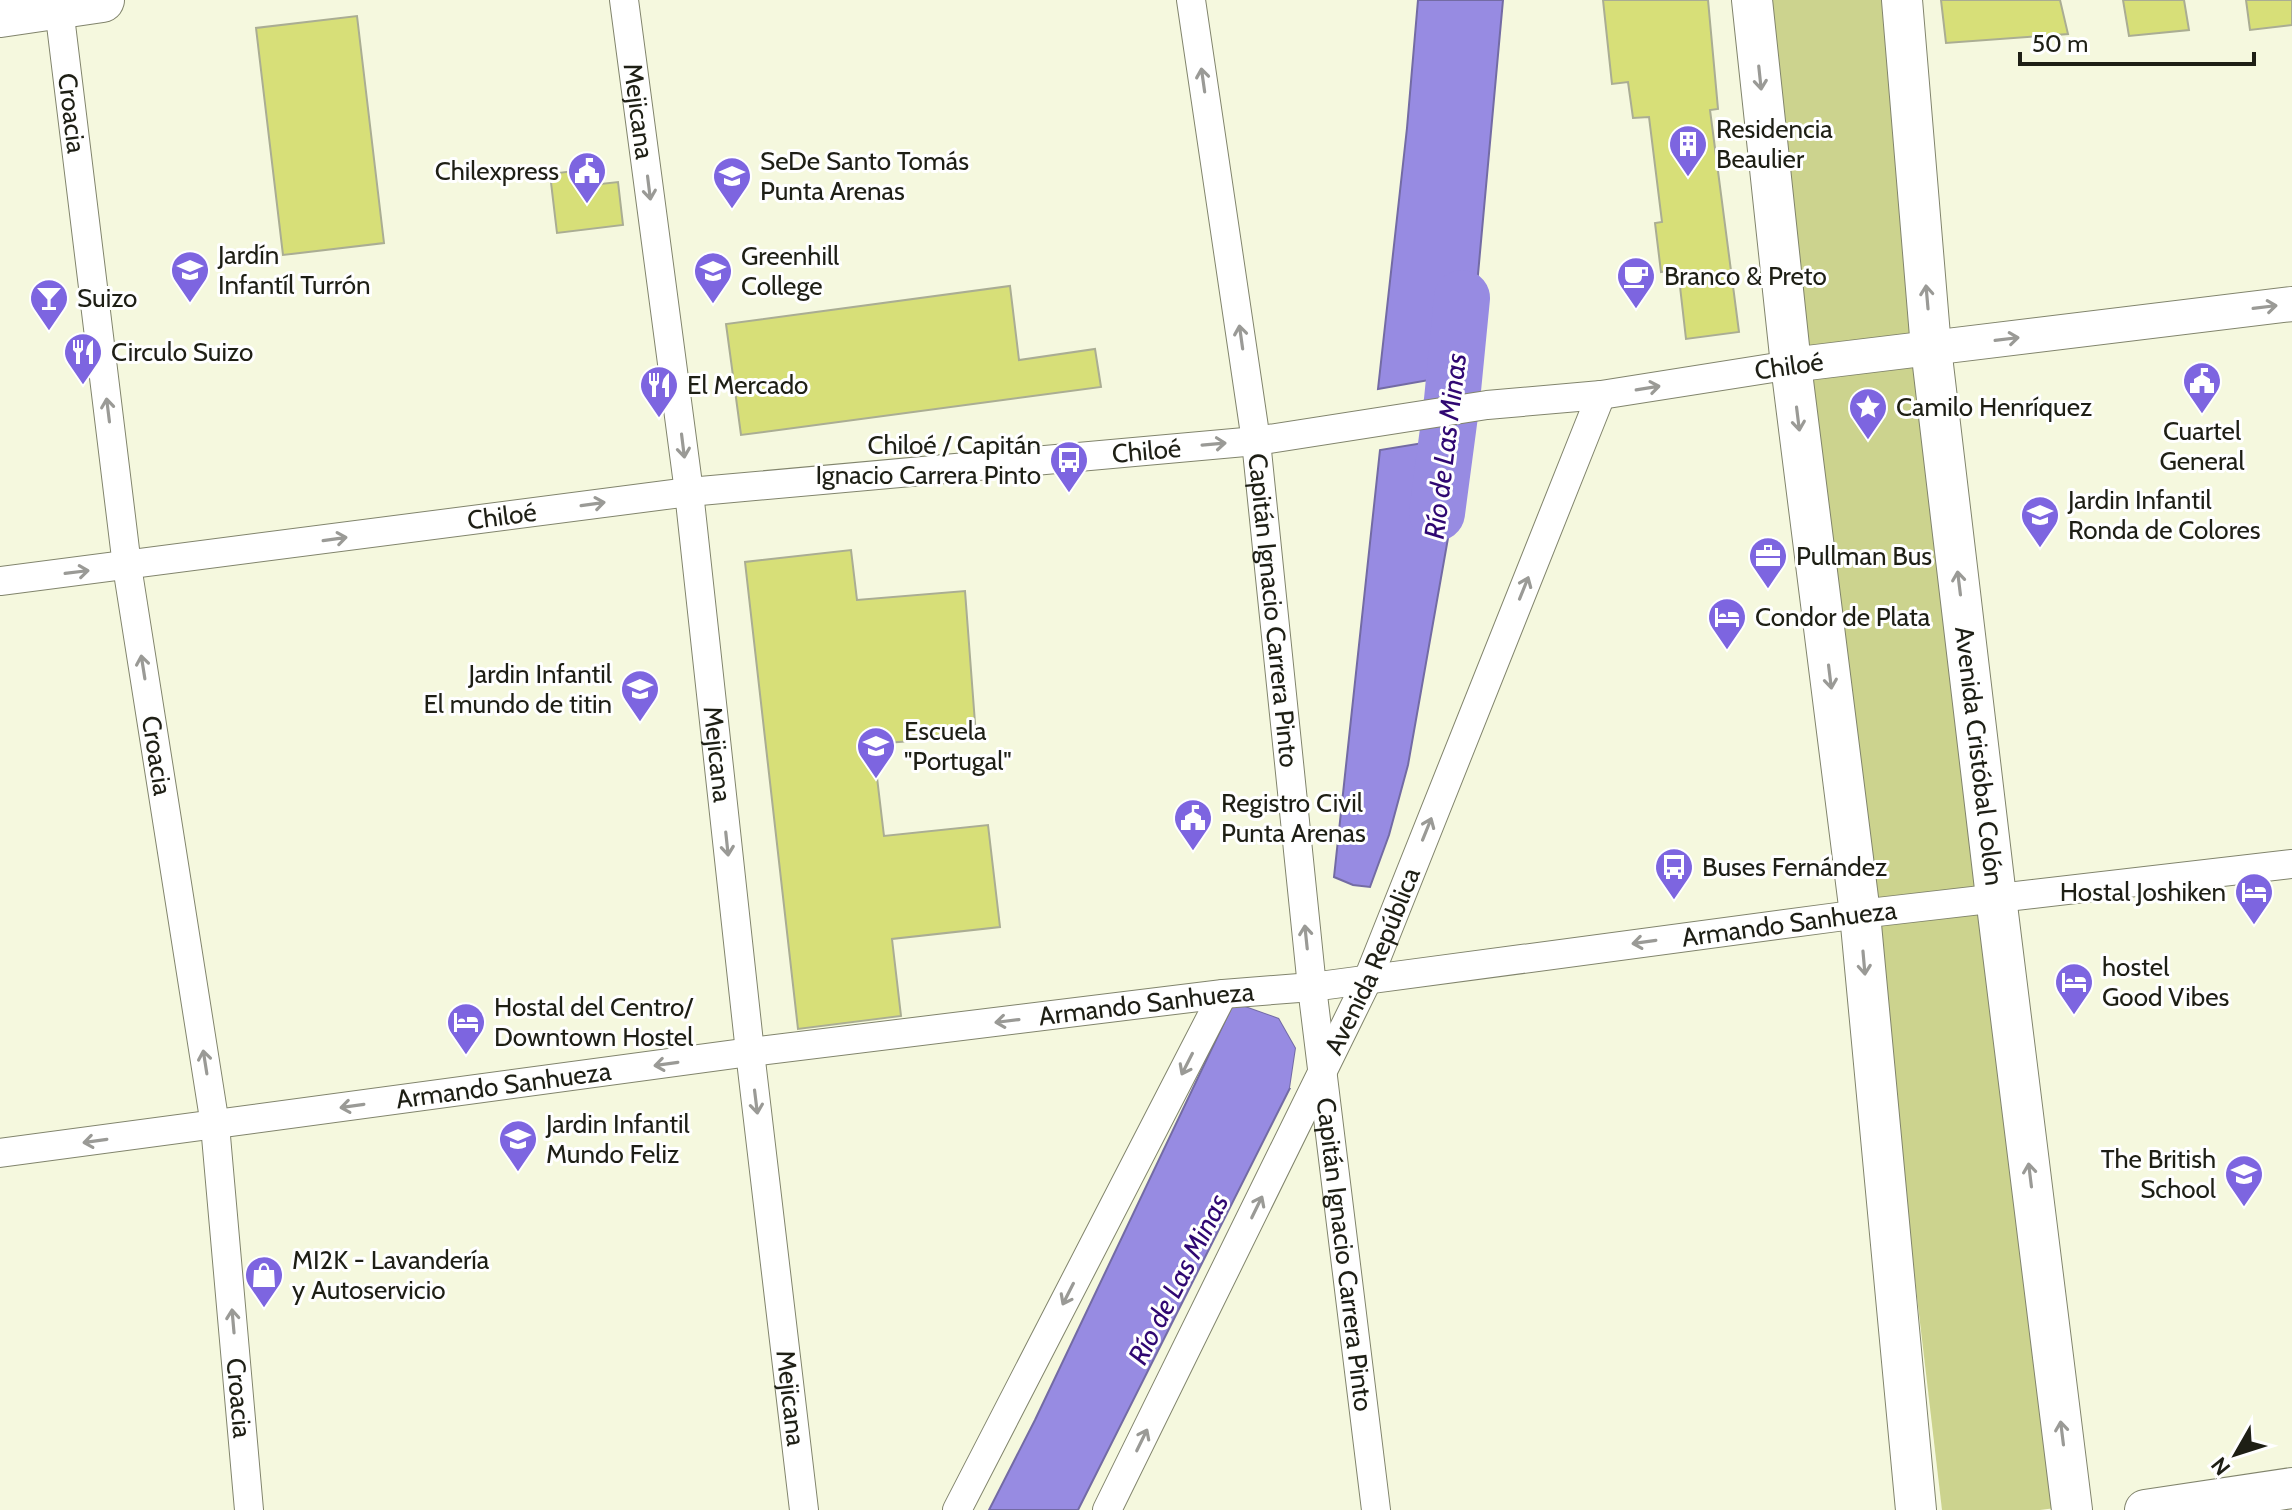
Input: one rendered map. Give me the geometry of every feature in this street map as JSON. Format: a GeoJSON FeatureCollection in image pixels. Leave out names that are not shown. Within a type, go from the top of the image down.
{"type":"FeatureCollection","features":[{"type":"Feature","properties":{"kind":"main road"},"geometry":{"type":"LineString","coordinates":[[0,15],[58,3],[102,0]]}},
{"type":"Feature","properties":{"kind":"main road"},"geometry":{"type":"LineString","coordinates":[[1752,0],[1791,365],[1860,914],[1916,1510]]}},
{"type":"Feature","properties":{"kind":"main road","name":"Avenida Cristóbal Colón"},"geometry":{"type":"LineString","coordinates":[[1902,0],[1931,348],[2072,1510]]}},
{"type":"Feature","properties":{"kind":"main road"},"geometry":{"type":"LineString","coordinates":[[2145,1510],[2292,1488]]}},
{"type":"Feature","properties":{"kind":"street","name":"Mejicana"},"geometry":{"type":"LineString","coordinates":[[624,0],[689,492],[804,1510]]}},
{"type":"Feature","properties":{"kind":"street","name":"Capitán Ignacio Carrera Pinto"},"geometry":{"type":"LineString","coordinates":[[1191,0],[1256,441],[1321,1080],[1376,1510]]}},
{"type":"Feature","properties":{"kind":"street","name":"Croacia"},"geometry":{"type":"LineString","coordinates":[[58,3],[127,566],[215,1125],[249,1510]]}},
{"type":"Feature","properties":{"kind":"street","name":"Chiloé"},"geometry":{"type":"LineString","coordinates":[[0,581],[689,492],[1256,441],[1487,405],[1601,395],[1791,365],[2292,304]]}},
{"type":"Feature","properties":{"kind":"street","name":"Avenida República"},"geometry":{"type":"LineString","coordinates":[[1107,1510],[1368,979],[1601,395]]}},
{"type":"Feature","properties":{"kind":"street","name":"Armando Sanhueza"},"geometry":{"type":"LineString","coordinates":[[0,1153],[750,1052],[1223,994],[1312,987],[1860,914],[2292,864]]}},
{"type":"Feature","properties":{"kind":"street"},"geometry":{"type":"LineString","coordinates":[[957,1510],[1223,994]]}},
{"type":"Feature","properties":{"kind":"green space"},"geometry":{"type":"Polygon","coordinates":[[[1765,0],[1898,0],[2063,1507],[2040,1510],[1942,1510],[1765,0]]]}},
{"type":"Feature","properties":{"kind":"water"},"geometry":{"type":"Polygon","coordinates":[[[1418,0],[1503,0],[1469,373],[1378,389],[1407,128],[1418,0]]]}},
{"type":"Feature","properties":{"kind":"water"},"geometry":{"type":"Polygon","coordinates":[[[1466,436],[1408,765],[1389,835],[1370,887],[1353,885],[1334,877],[1380,450],[1466,436]]]}},
{"type":"Feature","properties":{"kind":"water"},"geometry":{"type":"Polygon","coordinates":[[[1234,1002],[1279,1018],[1296,1048],[1290,1088],[1078,1510],[989,1510],[1035,1420],[1234,1002]]]}},
{"type":"Feature","properties":{"kind":"pier"},"geometry":{"type":"Polygon","coordinates":[[[1235,998],[1282,1016],[1300,1048],[1294,1088],[1290,1088],[1296,1048],[1279,1018],[1234,1002],[1235,998]]]}},
{"type":"Feature","properties":{"kind":"building"},"geometry":{"type":"Polygon","coordinates":[[[1603,0],[1708,0],[1718,109],[1710,110],[1739,332],[1686,339],[1678,269],[1661,272],[1655,223],[1662,222],[1649,117],[1633,118],[1628,82],[1612,84],[1603,0]]]}},
{"type":"Feature","properties":{"kind":"building"},"geometry":{"type":"Polygon","coordinates":[[[1941,0],[2060,0],[2068,34],[1946,43],[1941,0]]]}},
{"type":"Feature","properties":{"kind":"building"},"geometry":{"type":"Polygon","coordinates":[[[2123,0],[2184,0],[2189,30],[2129,36],[2123,0]]]}},
{"type":"Feature","properties":{"kind":"building"},"geometry":{"type":"Polygon","coordinates":[[[2246,0],[2292,0],[2292,25],[2250,30],[2246,0]]]}},
{"type":"Feature","properties":{"kind":"building"},"geometry":{"type":"Polygon","coordinates":[[[357,16],[384,243],[283,255],[256,28],[357,16]]]}},
{"type":"Feature","properties":{"kind":"building","name":"Chilexpress"},"geometry":{"type":"Polygon","coordinates":[[[581,170],[583,186],[618,182],[623,225],[557,233],[550,174],[581,170]]]}},
{"type":"Feature","properties":{"kind":"building"},"geometry":{"type":"Polygon","coordinates":[[[1010,286],[1019,360],[1095,349],[1101,387],[741,435],[726,324],[1010,286]]]}},
{"type":"Feature","properties":{"kind":"building","name":"Escuela \"Portugal\""},"geometry":{"type":"Polygon","coordinates":[[[851,550],[857,600],[965,591],[976,736],[873,744],[884,836],[988,825],[1000,927],[892,939],[901,1016],[798,1029],[745,562],[851,550]]]}},
{"type":"Feature","properties":{"kind":"waterway","name":"Río de Las Minas"},"geometry":{"type":"LineString","coordinates":[[1437,513],[1462,298]]}},
{"type":"Feature","properties":{"kind":"place","name":"Residencia Beaulier"},"geometry":{"type":"Point","coordinates":[1688,178]}},
{"type":"Feature","properties":{"kind":"place","name":"Chilexpress"},"geometry":{"type":"Point","coordinates":[587,205]}},
{"type":"Feature","properties":{"kind":"place","name":"SeDe Santo Tomás Punta Arenas"},"geometry":{"type":"Point","coordinates":[732,210]}},
{"type":"Feature","properties":{"kind":"place","name":"Jardín Infantíl Turrón"},"geometry":{"type":"Point","coordinates":[190,304]}},
{"type":"Feature","properties":{"kind":"place","name":"Greenhill College"},"geometry":{"type":"Point","coordinates":[713,305]}},
{"type":"Feature","properties":{"kind":"place","name":"Branco & Preto"},"geometry":{"type":"Point","coordinates":[1636,310]}},
{"type":"Feature","properties":{"kind":"place","name":"Suizo"},"geometry":{"type":"Point","coordinates":[49,332]}},
{"type":"Feature","properties":{"kind":"place","name":"Circulo Suizo"},"geometry":{"type":"Point","coordinates":[83,386]}},
{"type":"Feature","properties":{"kind":"place","name":"Cuartel General"},"geometry":{"type":"Point","coordinates":[2202,415]}},
{"type":"Feature","properties":{"kind":"place","name":"El Mercado"},"geometry":{"type":"Point","coordinates":[659,419]}},
{"type":"Feature","properties":{"kind":"place","name":"Camilo Henríquez"},"geometry":{"type":"Point","coordinates":[1868,441]}},
{"type":"Feature","properties":{"kind":"place","name":"Chiloé / Capitán Ignacio Carrera Pinto"},"geometry":{"type":"Point","coordinates":[1069,494]}},
{"type":"Feature","properties":{"kind":"place","name":"Jardin Infantil Ronda de Colores"},"geometry":{"type":"Point","coordinates":[2040,549]}},
{"type":"Feature","properties":{"kind":"place","name":"Pullman Bus"},"geometry":{"type":"Point","coordinates":[1768,590]}},
{"type":"Feature","properties":{"kind":"place","name":"Condor de Plata"},"geometry":{"type":"Point","coordinates":[1727,651]}},
{"type":"Feature","properties":{"kind":"place","name":"Jardin Infantil El mundo de titin"},"geometry":{"type":"Point","coordinates":[640,723]}},
{"type":"Feature","properties":{"kind":"place","name":"Escuela \"Portugal\""},"geometry":{"type":"Point","coordinates":[876,780]}},
{"type":"Feature","properties":{"kind":"place","name":"Registro Civil Punta Arenas"},"geometry":{"type":"Point","coordinates":[1193,852]}},
{"type":"Feature","properties":{"kind":"place","name":"Buses Fernández"},"geometry":{"type":"Point","coordinates":[1674,901]}},
{"type":"Feature","properties":{"kind":"place","name":"Hostal Joshiken"},"geometry":{"type":"Point","coordinates":[2254,926]}},
{"type":"Feature","properties":{"kind":"place","name":"hostel Good Vibes"},"geometry":{"type":"Point","coordinates":[2074,1016]}},
{"type":"Feature","properties":{"kind":"place","name":"Hostal del Centro/ Downtown Hostel"},"geometry":{"type":"Point","coordinates":[466,1056]}},
{"type":"Feature","properties":{"kind":"place","name":"Jardin Infantil Mundo Feliz"},"geometry":{"type":"Point","coordinates":[518,1173]}},
{"type":"Feature","properties":{"kind":"place","name":"The British School"},"geometry":{"type":"Point","coordinates":[2244,1208]}},
{"type":"Feature","properties":{"kind":"place","name":"MI2K - Lavandería y Autoservicio"},"geometry":{"type":"Point","coordinates":[264,1309]}}]}
